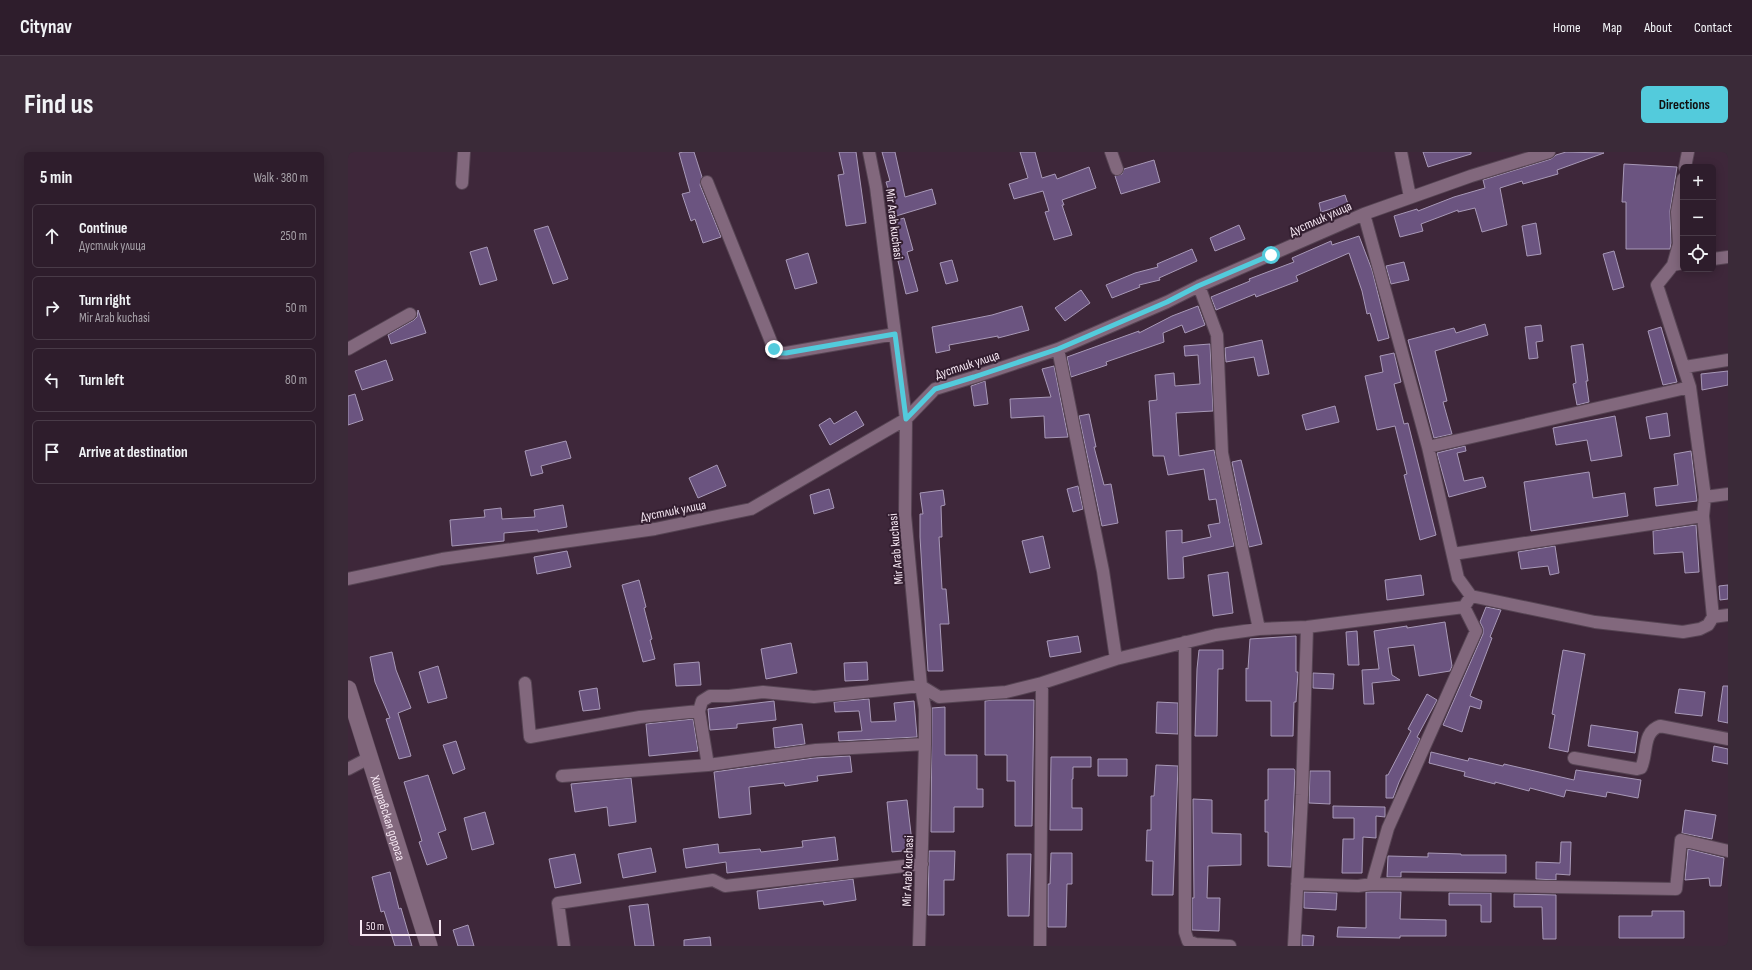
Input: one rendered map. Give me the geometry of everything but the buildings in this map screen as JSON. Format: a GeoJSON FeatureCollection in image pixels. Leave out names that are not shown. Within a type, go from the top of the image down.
{"type":"FeatureCollection","features":[{"type":"Feature","properties":{"kind":"main road","name":"Хишравская дорога"},"geometry":{"type":"LineString","coordinates":[[348,689],[429,946]]}},
{"type":"Feature","properties":{"kind":"street"},"geometry":{"type":"LineString","coordinates":[[462,183],[464,152]]}},
{"type":"Feature","properties":{"kind":"street","name":"Mir Arab kuchasi"},"geometry":{"type":"LineString","coordinates":[[869,152],[876,187],[906,419],[905,515],[924,709],[925,744],[919,946]]}},
{"type":"Feature","properties":{"kind":"street"},"geometry":{"type":"LineString","coordinates":[[1111,152],[1117,169]]}},
{"type":"Feature","properties":{"kind":"street"},"geometry":{"type":"LineString","coordinates":[[1401,152],[1410,197]]}},
{"type":"Feature","properties":{"kind":"street","name":"Дустлик улица"},"geometry":{"type":"LineString","coordinates":[[348,578],[442,559],[654,529],[751,509],[906,419],[935,389],[1058,349],[1364,214],[1471,176],[1549,152]]}},
{"type":"Feature","properties":{"kind":"street"},"geometry":{"type":"LineString","coordinates":[[1686,164],[1688,152]]}},
{"type":"Feature","properties":{"kind":"street"},"geometry":{"type":"LineString","coordinates":[[707,182],[774,349],[780,353],[786,353],[895,334]]}},
{"type":"Feature","properties":{"kind":"street"},"geometry":{"type":"LineString","coordinates":[[1364,214],[1428,447],[1458,578],[1471,596],[1595,622],[1683,632],[1700,629],[1708,625],[1713,617],[1703,516],[1705,497],[1690,387],[1657,285],[1678,264],[1679,244],[1677,212],[1680,195]]}},
{"type":"Feature","properties":{"kind":"street"},"geometry":{"type":"LineString","coordinates":[[1716,259],[1728,257]]}},
{"type":"Feature","properties":{"kind":"street"},"geometry":{"type":"LineString","coordinates":[[1198,286],[1217,335],[1222,452],[1258,629]]}},
{"type":"Feature","properties":{"kind":"street"},"geometry":{"type":"LineString","coordinates":[[348,348],[410,314]]}},
{"type":"Feature","properties":{"kind":"street"},"geometry":{"type":"LineString","coordinates":[[1058,349],[1103,572],[1116,659]]}},
{"type":"Feature","properties":{"kind":"street"},"geometry":{"type":"LineString","coordinates":[[1684,367],[1728,360]]}},
{"type":"Feature","properties":{"kind":"street"},"geometry":{"type":"LineString","coordinates":[[1428,447],[1690,387]]}},
{"type":"Feature","properties":{"kind":"street"},"geometry":{"type":"LineString","coordinates":[[1705,497],[1728,494]]}},
{"type":"Feature","properties":{"kind":"street"},"geometry":{"type":"LineString","coordinates":[[1453,554],[1703,516]]}},
{"type":"Feature","properties":{"kind":"street"},"geometry":{"type":"LineString","coordinates":[[1464,607],[1471,596]]}},
{"type":"Feature","properties":{"kind":"street"},"geometry":{"type":"LineString","coordinates":[[708,765],[699,712],[702,701],[710,696],[729,696],[763,692],[814,697],[921,686],[939,697],[1006,692],[1042,683],[1116,659],[1216,635],[1258,629],[1307,627],[1464,607]]}},
{"type":"Feature","properties":{"kind":"street"},"geometry":{"type":"LineString","coordinates":[[1372,884],[1388,828],[1476,631],[1464,607]]}},
{"type":"Feature","properties":{"kind":"street"},"geometry":{"type":"LineString","coordinates":[[1713,617],[1728,615]]}},
{"type":"Feature","properties":{"kind":"street"},"geometry":{"type":"LineString","coordinates":[[1294,946],[1302,795],[1307,627]]}},
{"type":"Feature","properties":{"kind":"street"},"geometry":{"type":"LineString","coordinates":[[1185,642],[1185,932],[1188,941],[1196,944],[1230,946]]}},
{"type":"Feature","properties":{"kind":"street"},"geometry":{"type":"LineString","coordinates":[[526,683],[530,737],[640,717],[699,712]]}},
{"type":"Feature","properties":{"kind":"street"},"geometry":{"type":"LineString","coordinates":[[1040,946],[1042,683]]}},
{"type":"Feature","properties":{"kind":"street"},"geometry":{"type":"LineString","coordinates":[[1574,758],[1637,769],[1642,768],[1648,736],[1654,728],[1660,726],[1728,739]]}},
{"type":"Feature","properties":{"kind":"street"},"geometry":{"type":"LineString","coordinates":[[562,776],[708,765],[816,750],[925,744]]}},
{"type":"Feature","properties":{"kind":"street"},"geometry":{"type":"LineString","coordinates":[[348,769],[369,758]]}},
{"type":"Feature","properties":{"kind":"street"},"geometry":{"type":"LineString","coordinates":[[1297,884],[1676,889],[1681,840],[1728,851]]}},
{"type":"Feature","properties":{"kind":"street"},"geometry":{"type":"LineString","coordinates":[[564,946],[558,904],[713,880],[725,886],[922,864]]}},
{"type":"Feature","properties":{"kind":"route"},"geometry":{"type":"LineString","coordinates":[[774,349],[780,353],[786,353],[895,334],[906,419],[935,389],[1058,349],[1271,255]]}}]}
